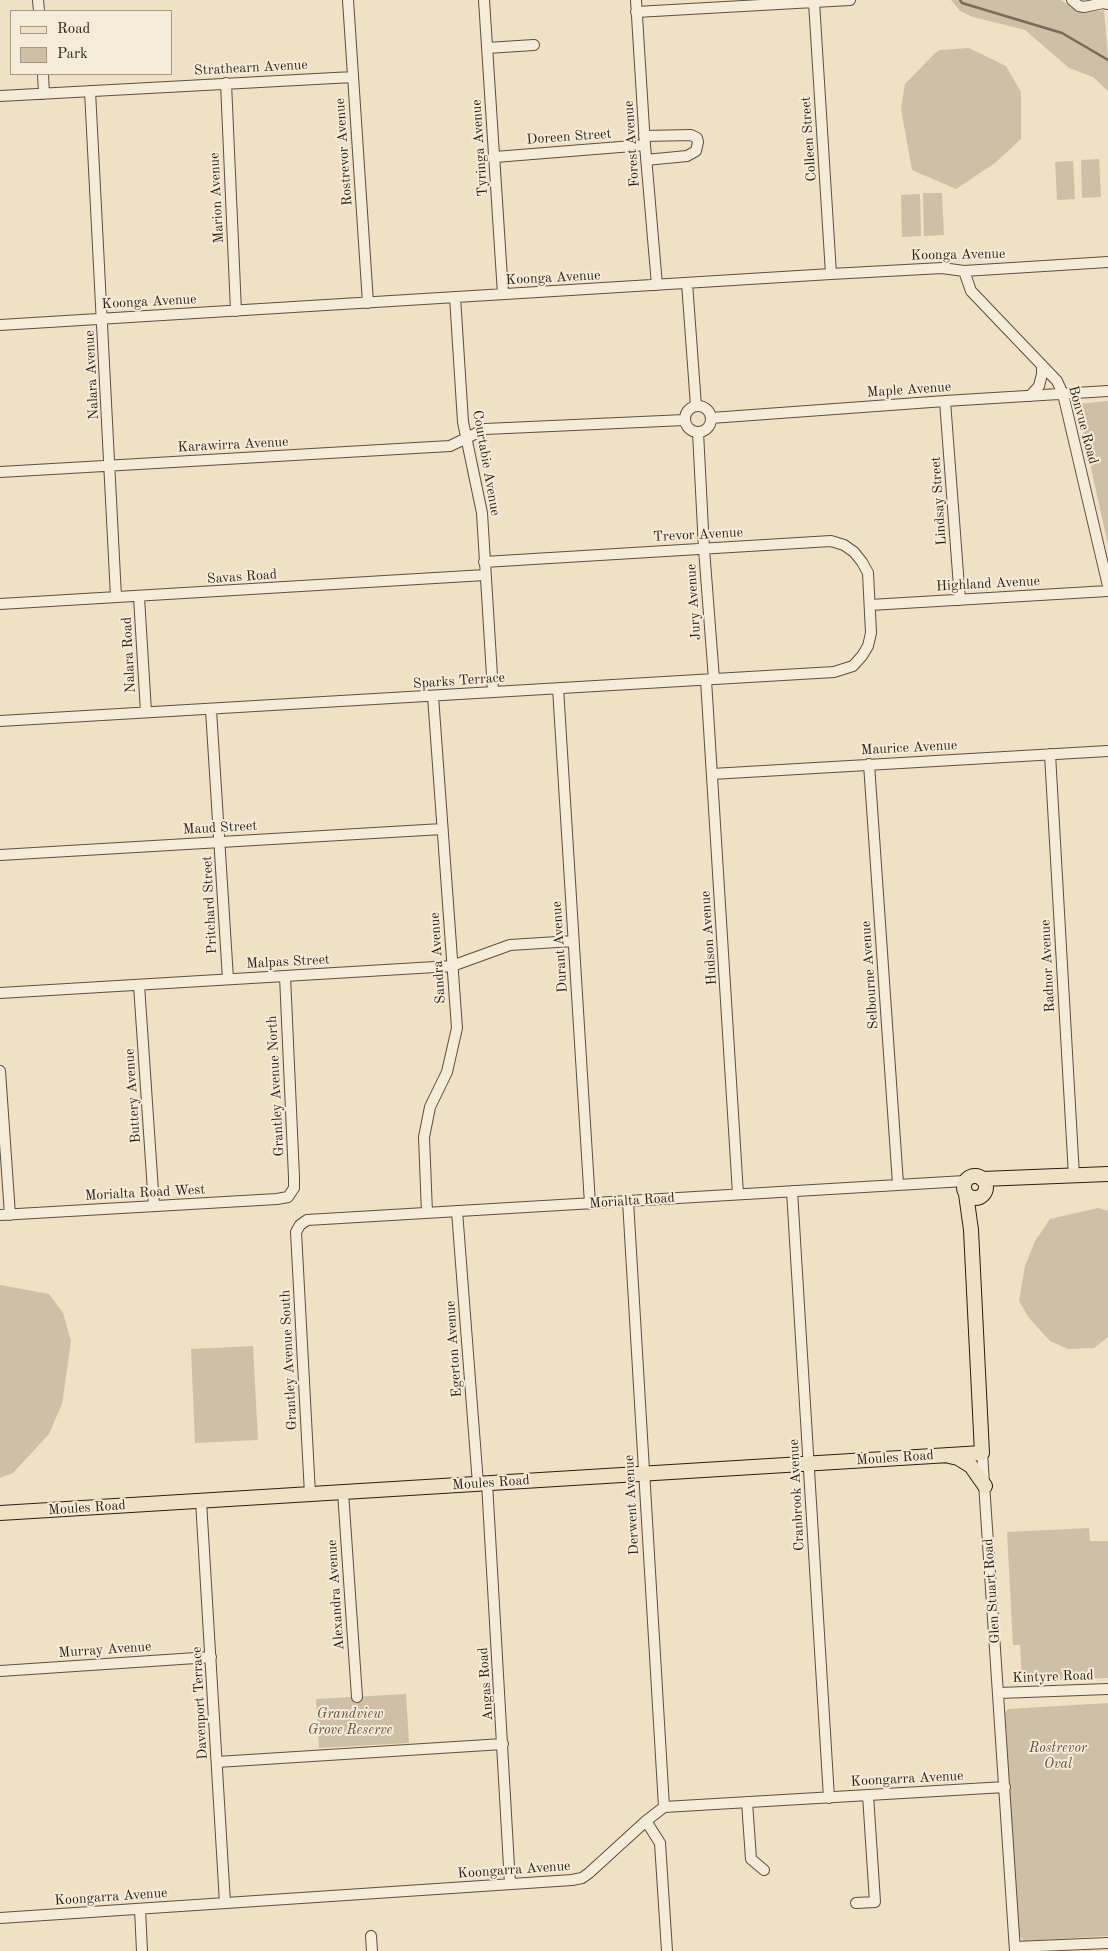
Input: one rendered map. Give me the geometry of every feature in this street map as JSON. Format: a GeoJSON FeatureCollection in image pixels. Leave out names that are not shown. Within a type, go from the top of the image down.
{"type":"FeatureCollection","features":[{"type":"Feature","properties":{"kind":"main road"},"geometry":{"type":"LineString","coordinates":[[1020,1178],[981,1196],[972,1198],[966,1188],[971,1176],[982,1179],[1108,1174]]}},
{"type":"Feature","properties":{"kind":"main road"},"geometry":{"type":"LineString","coordinates":[[981,1196],[986,1187],[982,1179]]}},
{"type":"Feature","properties":{"kind":"main road","name":"Glen Stuart Road"},"geometry":{"type":"LineString","coordinates":[[966,1188],[982,1452]]}},
{"type":"Feature","properties":{"kind":"main road","name":"Glen Stuart Road"},"geometry":{"type":"LineString","coordinates":[[970,1230],[981,1196]]}},
{"type":"Feature","properties":{"kind":"main road","name":"Moules Road"},"geometry":{"type":"LineString","coordinates":[[0,1513],[982,1452]]}},
{"type":"Feature","properties":{"kind":"main road"},"geometry":{"type":"LineString","coordinates":[[946,1455],[958,1458],[971,1466],[984,1486]]}},
{"type":"Feature","properties":{"kind":"street","name":"Rostrevor Avenue"},"geometry":{"type":"LineString","coordinates":[[348,0],[368,303]]}},
{"type":"Feature","properties":{"kind":"street","name":"Tyringa Avenue"},"geometry":{"type":"LineString","coordinates":[[484,0],[503,294]]}},
{"type":"Feature","properties":{"kind":"street","name":"Forest Avenue"},"geometry":{"type":"LineString","coordinates":[[636,0],[646,160],[657,285]]}},
{"type":"Feature","properties":{"kind":"street"},"geometry":{"type":"LineString","coordinates":[[636,12],[850,0]]}},
{"type":"Feature","properties":{"kind":"street"},"geometry":{"type":"LineString","coordinates":[[1072,0],[1079,6],[1084,7],[1103,3],[1108,4]]}},
{"type":"Feature","properties":{"kind":"street","name":"Colleen Street"},"geometry":{"type":"LineString","coordinates":[[814,2],[831,274]]}},
{"type":"Feature","properties":{"kind":"street"},"geometry":{"type":"LineString","coordinates":[[487,48],[534,45]]}},
{"type":"Feature","properties":{"kind":"street"},"geometry":{"type":"LineString","coordinates":[[43,75],[44,94]]}},
{"type":"Feature","properties":{"kind":"street","name":"Strathearn Avenue"},"geometry":{"type":"LineString","coordinates":[[0,96],[353,77]]}},
{"type":"Feature","properties":{"kind":"street","name":"Marion Avenue"},"geometry":{"type":"LineString","coordinates":[[226,83],[236,310]]}},
{"type":"Feature","properties":{"kind":"street","name":"Nalara Avenue"},"geometry":{"type":"LineString","coordinates":[[90,91],[116,597]]}},
{"type":"Feature","properties":{"kind":"street","name":"Doreen Street"},"geometry":{"type":"LineString","coordinates":[[494,157],[691,135],[698,142],[696,151],[687,156],[646,160]]}},
{"type":"Feature","properties":{"kind":"street","name":"Koonga Avenue"},"geometry":{"type":"LineString","coordinates":[[0,325],[831,274],[942,268],[964,271],[1108,262]]}},
{"type":"Feature","properties":{"kind":"street","name":"Bonvue Road"},"geometry":{"type":"LineString","coordinates":[[964,271],[971,291],[1057,380],[1063,394],[1108,586]]}},
{"type":"Feature","properties":{"kind":"street"},"geometry":{"type":"LineString","coordinates":[[687,283],[696,406]]}},
{"type":"Feature","properties":{"kind":"street","name":"Courtabie Avenue"},"geometry":{"type":"LineString","coordinates":[[455,297],[463,422],[482,513],[492,692]]}},
{"type":"Feature","properties":{"kind":"street"},"geometry":{"type":"LineString","coordinates":[[1030,396],[1039,386],[1042,365]]}},
{"type":"Feature","properties":{"kind":"street","name":"Maple Avenue"},"geometry":{"type":"LineString","coordinates":[[711,418],[1108,391]]}},
{"type":"Feature","properties":{"kind":"street","name":"Lindsay Street"},"geometry":{"type":"LineString","coordinates":[[945,401],[960,600]]}},
{"type":"Feature","properties":{"kind":"street"},"geometry":{"type":"LineString","coordinates":[[696,406],[704,408],[711,418],[711,422],[706,429],[698,432],[688,427],[685,420],[689,410],[696,406]]}},
{"type":"Feature","properties":{"kind":"street"},"geometry":{"type":"LineString","coordinates":[[466,439],[485,429],[685,420]]}},
{"type":"Feature","properties":{"kind":"street","name":"Jury Avenue"},"geometry":{"type":"LineString","coordinates":[[698,432],[710,679]]}},
{"type":"Feature","properties":{"kind":"street","name":"Karawirra Avenue"},"geometry":{"type":"LineString","coordinates":[[0,472],[450,446],[466,439]]}},
{"type":"Feature","properties":{"kind":"street","name":"Trevor Avenue"},"geometry":{"type":"LineString","coordinates":[[484,562],[831,541],[854,552],[862,562],[868,573],[870,605]]}},
{"type":"Feature","properties":{"kind":"street","name":"Savas Road"},"geometry":{"type":"LineString","coordinates":[[0,604],[485,575]]}},
{"type":"Feature","properties":{"kind":"street","name":"Highland Avenue"},"geometry":{"type":"LineString","coordinates":[[870,605],[1108,591]]}},
{"type":"Feature","properties":{"kind":"street","name":"Nalara Road"},"geometry":{"type":"LineString","coordinates":[[139,597],[146,712]]}},
{"type":"Feature","properties":{"kind":"street","name":"Sparks Terrace"},"geometry":{"type":"LineString","coordinates":[[0,721],[834,672],[853,666],[868,646],[871,633],[870,605]]}},
{"type":"Feature","properties":{"kind":"street","name":"Hudson Avenue"},"geometry":{"type":"LineString","coordinates":[[710,679],[712,774],[738,1194]]}},
{"type":"Feature","properties":{"kind":"street","name":"Durant Avenue"},"geometry":{"type":"LineString","coordinates":[[558,688],[590,1204]]}},
{"type":"Feature","properties":{"kind":"street","name":"Sandra Avenue"},"geometry":{"type":"LineString","coordinates":[[427,1213],[424,1137],[430,1106],[448,1072],[457,1028],[433,696]]}},
{"type":"Feature","properties":{"kind":"street","name":"Pritchard Street"},"geometry":{"type":"LineString","coordinates":[[211,710],[228,980]]}},
{"type":"Feature","properties":{"kind":"street","name":"Maurice Avenue"},"geometry":{"type":"LineString","coordinates":[[712,774],[1108,751]]}},
{"type":"Feature","properties":{"kind":"street","name":"Radnor Avenue"},"geometry":{"type":"LineString","coordinates":[[1050,754],[1074,1176]]}},
{"type":"Feature","properties":{"kind":"street","name":"Selbourne Avenue"},"geometry":{"type":"LineString","coordinates":[[869,764],[898,1184]]}},
{"type":"Feature","properties":{"kind":"street","name":"Maud Street"},"geometry":{"type":"LineString","coordinates":[[0,855],[442,829]]}},
{"type":"Feature","properties":{"kind":"street","name":"Malpas Street"},"geometry":{"type":"LineString","coordinates":[[0,993],[452,966],[510,945],[573,941]]}},
{"type":"Feature","properties":{"kind":"street","name":"Grantley Avenue North"},"geometry":{"type":"LineString","coordinates":[[284,976],[294,1165],[294,1188],[290,1194]]}},
{"type":"Feature","properties":{"kind":"street","name":"Buttery Avenue"},"geometry":{"type":"LineString","coordinates":[[139,985],[154,1206]]}},
{"type":"Feature","properties":{"kind":"street"},"geometry":{"type":"LineString","coordinates":[[0,1072],[5,1215]]}},
{"type":"Feature","properties":{"kind":"street","name":"Morialta Road"},"geometry":{"type":"LineString","coordinates":[[300,1225],[307,1220],[898,1184],[966,1188]]}},
{"type":"Feature","properties":{"kind":"street","name":"Cranbrook Avenue"},"geometry":{"type":"LineString","coordinates":[[792,1190],[829,1798]]}},
{"type":"Feature","properties":{"kind":"street","name":"Morialta Road West"},"geometry":{"type":"LineString","coordinates":[[5,1215],[277,1200],[285,1198],[290,1194]]}},
{"type":"Feature","properties":{"kind":"street","name":"Derwent Avenue"},"geometry":{"type":"LineString","coordinates":[[628,1201],[664,1807]]}},
{"type":"Feature","properties":{"kind":"street","name":"Egerton Avenue"},"geometry":{"type":"LineString","coordinates":[[457,1211],[483,1483]]}},
{"type":"Feature","properties":{"kind":"street","name":"Grantley Avenue South"},"geometry":{"type":"LineString","coordinates":[[300,1225],[296,1232],[310,1494]]}},
{"type":"Feature","properties":{"kind":"street","name":"Glen Stuart Road"},"geometry":{"type":"LineString","coordinates":[[982,1452],[1015,1949]]}},
{"type":"Feature","properties":{"kind":"street","name":"Angas Road"},"geometry":{"type":"LineString","coordinates":[[483,1483],[503,1744],[510,1884]]}},
{"type":"Feature","properties":{"kind":"street","name":"Alexandra Avenue"},"geometry":{"type":"LineString","coordinates":[[344,1492],[357,1697]]}},
{"type":"Feature","properties":{"kind":"street","name":"Davenport Terrace"},"geometry":{"type":"LineString","coordinates":[[201,1501],[225,1903]]}},
{"type":"Feature","properties":{"kind":"street","name":"Murray Avenue"},"geometry":{"type":"LineString","coordinates":[[0,1670],[211,1657]]}},
{"type":"Feature","properties":{"kind":"street","name":"Kintyre Road"},"geometry":{"type":"LineString","coordinates":[[999,1693],[1108,1689]]}},
{"type":"Feature","properties":{"kind":"street"},"geometry":{"type":"LineString","coordinates":[[217,1762],[503,1744]]}},
{"type":"Feature","properties":{"kind":"street","name":"Koongarra Avenue"},"geometry":{"type":"LineString","coordinates":[[0,1918],[582,1878],[589,1874],[646,1821],[664,1807],[1005,1787]]}},
{"type":"Feature","properties":{"kind":"street"},"geometry":{"type":"LineString","coordinates":[[856,1903],[875,1902],[868,1795]]}},
{"type":"Feature","properties":{"kind":"street"},"geometry":{"type":"LineString","coordinates":[[747,1802],[751,1859],[764,1870]]}},
{"type":"Feature","properties":{"kind":"street"},"geometry":{"type":"LineString","coordinates":[[646,1821],[660,1843],[667,1951]]}},
{"type":"Feature","properties":{"kind":"street"},"geometry":{"type":"LineString","coordinates":[[140,1909],[142,1951]]}},
{"type":"Feature","properties":{"kind":"street"},"geometry":{"type":"LineString","coordinates":[[371,1936],[372,1951]]}},
{"type":"Feature","properties":{"kind":"street"},"geometry":{"type":"LineString","coordinates":[[1015,1949],[1108,1943]]}},
{"type":"Feature","properties":{"kind":"green space"},"geometry":{"type":"Polygon","coordinates":[[[951,0],[1061,0],[1078,12],[1104,10],[1108,56],[1108,91],[1093,77],[1069,68],[1025,30],[973,17],[960,11],[951,0]]]}},
{"type":"Feature","properties":{"kind":"green space"},"geometry":{"type":"Polygon","coordinates":[[[969,48],[1006,66],[1021,92],[1021,139],[995,163],[956,189],[912,170],[901,109],[905,84],[935,53],[940,50],[969,48]]]}},
{"type":"Feature","properties":{"kind":"green space"},"geometry":{"type":"Polygon","coordinates":[[[1099,159],[1101,197],[1082,198],[1081,160],[1099,159]]]}},
{"type":"Feature","properties":{"kind":"green space"},"geometry":{"type":"Polygon","coordinates":[[[1073,161],[1075,199],[1057,200],[1055,162],[1073,161]]]}},
{"type":"Feature","properties":{"kind":"green space"},"geometry":{"type":"Polygon","coordinates":[[[923,193],[942,193],[944,235],[924,236],[923,193]]]}},
{"type":"Feature","properties":{"kind":"green space"},"geometry":{"type":"Polygon","coordinates":[[[920,194],[921,236],[902,237],[901,195],[920,194]]]}},
{"type":"Feature","properties":{"kind":"green space"},"geometry":{"type":"Polygon","coordinates":[[[1108,401],[1108,545],[1077,404],[1108,401]]]}},
{"type":"Feature","properties":{"kind":"green space"},"geometry":{"type":"Polygon","coordinates":[[[1098,1208],[1108,1211],[1108,1337],[1094,1348],[1068,1349],[1050,1341],[1029,1318],[1019,1301],[1025,1266],[1035,1241],[1050,1219],[1098,1208]]]}},
{"type":"Feature","properties":{"kind":"green space"},"geometry":{"type":"Polygon","coordinates":[[[0,1285],[49,1294],[63,1313],[71,1341],[62,1404],[49,1434],[13,1473],[0,1478],[0,1285]]]}},
{"type":"Feature","properties":{"kind":"green space"},"geometry":{"type":"Polygon","coordinates":[[[253,1346],[258,1440],[195,1443],[191,1349],[253,1346]]]}},
{"type":"Feature","properties":{"kind":"green space"},"geometry":{"type":"Polygon","coordinates":[[[1089,1528],[1090,1541],[1108,1541],[1108,1678],[1022,1682],[1020,1645],[1013,1645],[1007,1532],[1089,1528]]]}},
{"type":"Feature","properties":{"kind":"green space","name":"Grandview Grove Reserve"},"geometry":{"type":"Polygon","coordinates":[[[406,1694],[409,1743],[319,1748],[316,1699],[406,1694]]]}},
{"type":"Feature","properties":{"kind":"green space","name":"Rostrevor Oval"},"geometry":{"type":"Polygon","coordinates":[[[1108,1703],[1108,1936],[1024,1941],[1018,1934],[1005,1712],[1008,1709],[1108,1703]]]}},
{"type":"Feature","properties":{"kind":"waterway"},"geometry":{"type":"LineString","coordinates":[[960,0],[962,3],[1062,33],[1108,60]]}}]}
